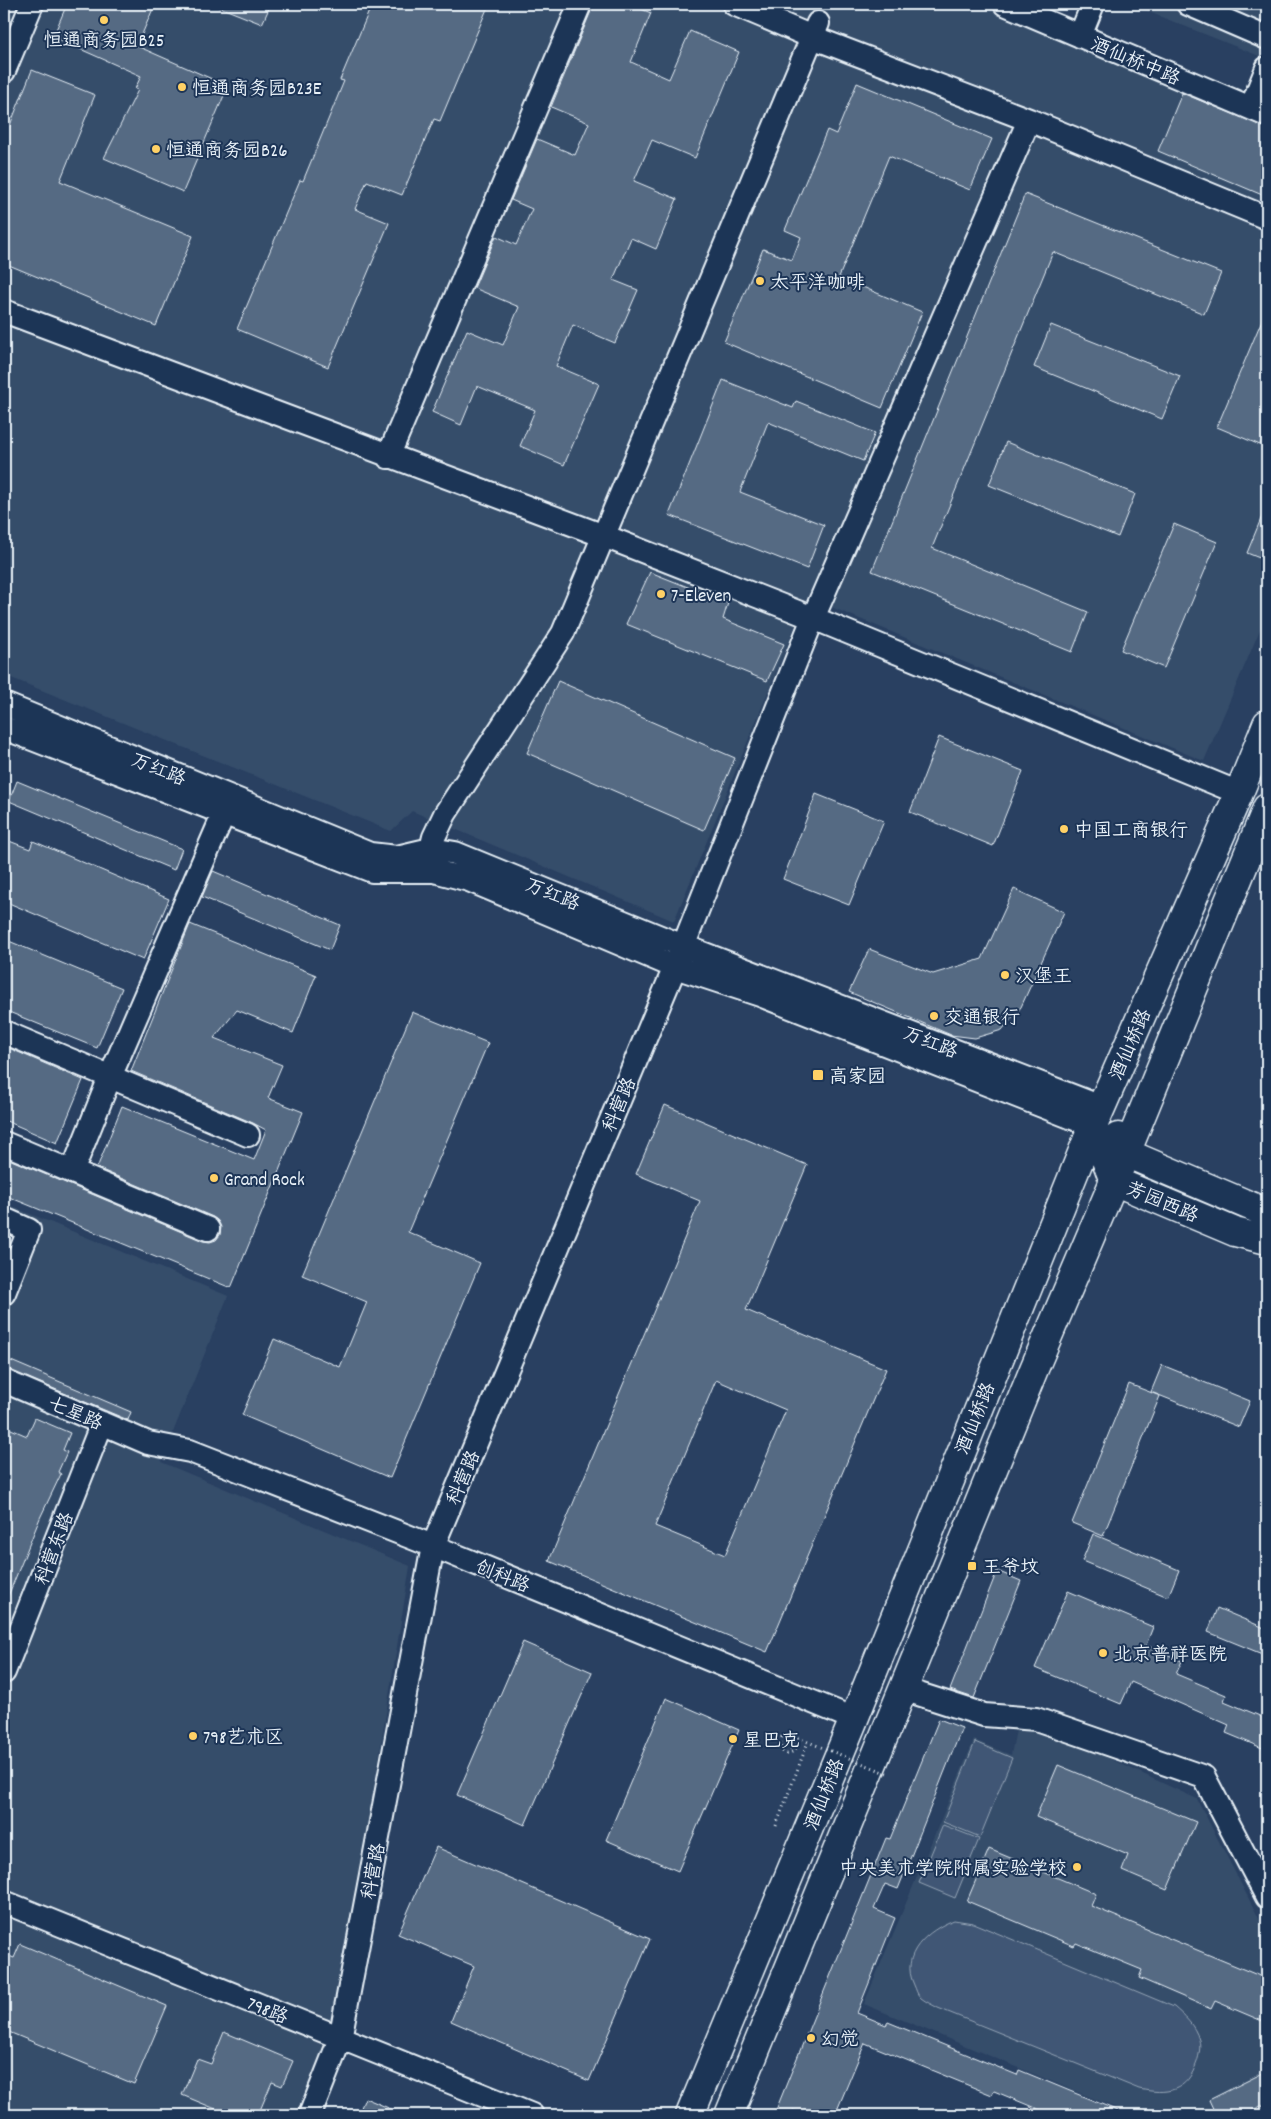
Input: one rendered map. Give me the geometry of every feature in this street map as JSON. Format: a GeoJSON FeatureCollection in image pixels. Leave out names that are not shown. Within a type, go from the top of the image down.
{"type":"FeatureCollection","features":[{"type":"Feature","properties":{"kind":"main road","name":"酒仙桥路"},"geometry":{"type":"LineString","coordinates":[[690,2115],[854,1720],[1097,1117],[1239,793],[1267,724]]}},
{"type":"Feature","properties":{"kind":"main road","name":"酒仙桥路"},"geometry":{"type":"LineString","coordinates":[[729,2115],[1267,808]]}},
{"type":"Feature","properties":{"kind":"main road","name":"芳园西路"},"geometry":{"type":"LineString","coordinates":[[1097,1117],[1126,1153],[1267,1213]]}},
{"type":"Feature","properties":{"kind":"main road","name":"芳园西路"},"geometry":{"type":"LineString","coordinates":[[1097,1117],[1114,1181],[1235,1232],[1267,1240]]}},
{"type":"Feature","properties":{"kind":"main road"},"geometry":{"type":"LineString","coordinates":[[1235,1232],[1267,1254]]}},
{"type":"Feature","properties":{"kind":"street"},"geometry":{"type":"LineString","coordinates":[[4,71],[32,4]]}},
{"type":"Feature","properties":{"kind":"street"},"geometry":{"type":"LineString","coordinates":[[388,457],[580,4]]}},
{"type":"Feature","properties":{"kind":"street"},"geometry":{"type":"LineString","coordinates":[[734,4],[815,30],[1267,218]]}},
{"type":"Feature","properties":{"kind":"street","name":"酒仙桥中路"},"geometry":{"type":"LineString","coordinates":[[1005,4],[1259,112]]}},
{"type":"Feature","properties":{"kind":"street"},"geometry":{"type":"LineString","coordinates":[[1080,36],[1093,4]]}},
{"type":"Feature","properties":{"kind":"street"},"geometry":{"type":"LineString","coordinates":[[1188,4],[1267,38]]}},
{"type":"Feature","properties":{"kind":"street"},"geometry":{"type":"LineString","coordinates":[[431,849],[434,837],[445,814],[563,633],[815,30]]}},
{"type":"Feature","properties":{"kind":"street"},"geometry":{"type":"LineString","coordinates":[[1259,112],[1267,68]]}},
{"type":"Feature","properties":{"kind":"street","name":"科营路"},"geometry":{"type":"LineString","coordinates":[[310,2115],[340,2039],[434,1546],[675,966],[813,618],[1030,120]]}},
{"type":"Feature","properties":{"kind":"street"},"geometry":{"type":"LineString","coordinates":[[4,311],[388,457],[604,536],[813,618],[1239,793]]}},
{"type":"Feature","properties":{"kind":"street","name":"万红路"},"geometry":{"type":"LineString","coordinates":[[4,704],[370,854],[396,857],[431,849],[455,853],[1097,1117]]}},
{"type":"Feature","properties":{"kind":"street","name":"万红路"},"geometry":{"type":"LineString","coordinates":[[4,728],[372,872],[434,871],[469,880],[675,966],[1097,1117]]}},
{"type":"Feature","properties":{"kind":"street"},"geometry":{"type":"LineString","coordinates":[[72,1172],[110,1077],[224,813]]}},
{"type":"Feature","properties":{"kind":"street"},"geometry":{"type":"LineString","coordinates":[[4,1032],[248,1135]]}},
{"type":"Feature","properties":{"kind":"street"},"geometry":{"type":"LineString","coordinates":[[4,1143],[208,1229]]}},
{"type":"Feature","properties":{"kind":"street"},"geometry":{"type":"LineString","coordinates":[[4,1219],[29,1230],[4,1293]]}},
{"type":"Feature","properties":{"kind":"street","name":"七星路"},"geometry":{"type":"LineString","coordinates":[[4,1381],[148,1442]]}},
{"type":"Feature","properties":{"kind":"street","name":"科营东路"},"geometry":{"type":"LineString","coordinates":[[4,1672],[102,1423]]}},
{"type":"Feature","properties":{"kind":"street","name":"创科路"},"geometry":{"type":"LineString","coordinates":[[148,1442],[190,1451],[434,1546],[854,1720]]}},
{"type":"Feature","properties":{"kind":"street"},"geometry":{"type":"LineString","coordinates":[[903,1689],[984,1714],[1036,1720],[1204,1777],[1267,1897]]}},
{"type":"Feature","properties":{"kind":"street","name":"798路"},"geometry":{"type":"LineString","coordinates":[[4,1902],[532,2115]]}},
{"type":"Feature","properties":{"kind":"path"},"geometry":{"type":"LineString","coordinates":[[791,1749],[786,1743],[790,1740],[797,1747],[795,1751],[786,1754],[782,1751],[780,1743],[782,1737],[793,1736],[889,1774]]}},
{"type":"Feature","properties":{"kind":"path"},"geometry":{"type":"LineString","coordinates":[[776,1826],[808,1742]]}},
{"type":"Feature","properties":{"kind":"shaded area"},"geometry":{"type":"Polygon","coordinates":[[[4,4],[1028,4],[1267,103],[1267,613],[1204,761],[807,597],[674,921],[412,811],[391,831],[4,675],[4,4]]]}},
{"type":"Feature","properties":{"kind":"shaded area"},"geometry":{"type":"Polygon","coordinates":[[[1129,4],[1267,4],[1267,59],[1129,4]]]}},
{"type":"Feature","properties":{"kind":"shaded area","name":"798艺术区"},"geometry":{"type":"Polygon","coordinates":[[[4,1203],[228,1296],[161,1462],[410,1566],[333,2041],[302,2115],[4,2115],[4,1203]]]}},
{"type":"Feature","properties":{"kind":"shaded area","name":"中央美术学院附属实验学校"},"geometry":{"type":"Polygon","coordinates":[[[1016,1730],[1056,1734],[1197,1799],[1267,1934],[1267,2115],[1133,2115],[864,2004],[974,1740],[1011,1755],[1016,1730]]]}},
{"type":"Feature","properties":{"kind":"shaded area"},"geometry":{"type":"Polygon","coordinates":[[[975,1742],[1012,1758],[980,1837],[943,1822],[975,1742]]]}},
{"type":"Feature","properties":{"kind":"shaded area"},"geometry":{"type":"Polygon","coordinates":[[[943,1825],[979,1839],[955,1898],[919,1883],[943,1825]]]}},
{"type":"Feature","properties":{"kind":"shaded area"},"geometry":{"type":"Polygon","coordinates":[[[954,1920],[973,1923],[1174,2007],[1192,2025],[1200,2045],[1197,2062],[1188,2080],[1175,2089],[1167,2091],[1158,2092],[1139,2089],[938,2008],[925,2001],[918,1994],[910,1974],[910,1963],[913,1953],[926,1937],[944,1924],[954,1920]]]}},
{"type":"Feature","properties":{"kind":"building"},"geometry":{"type":"Polygon","coordinates":[[[67,4],[155,4],[137,46],[228,86],[183,192],[104,158],[138,90],[135,89],[141,76],[53,37],[67,4]]]}},
{"type":"Feature","properties":{"kind":"building"},"geometry":{"type":"Polygon","coordinates":[[[212,4],[271,4],[262,24],[212,4]]]}},
{"type":"Feature","properties":{"kind":"building"},"geometry":{"type":"Polygon","coordinates":[[[372,4],[489,4],[440,121],[434,119],[402,195],[367,181],[355,209],[389,223],[328,367],[237,329],[300,180],[303,181],[344,81],[340,80],[372,4]]]}},
{"type":"Feature","properties":{"kind":"building"},"geometry":{"type":"Polygon","coordinates":[[[594,4],[629,4],[651,13],[631,62],[669,79],[690,31],[739,52],[695,158],[652,140],[634,181],[677,199],[656,249],[631,238],[613,280],[638,290],[615,343],[573,325],[556,366],[599,384],[564,465],[520,446],[535,410],[477,386],[461,425],[432,412],[467,330],[503,345],[519,307],[474,288],[496,236],[516,245],[532,209],[511,200],[537,139],[575,155],[589,123],[551,107],[594,4]]]}},
{"type":"Feature","properties":{"kind":"building"},"geometry":{"type":"Polygon","coordinates":[[[32,70],[95,95],[60,181],[193,236],[156,326],[4,263],[4,140],[32,70]]]}},
{"type":"Feature","properties":{"kind":"building"},"geometry":{"type":"Polygon","coordinates":[[[857,83],[992,139],[970,190],[889,156],[839,277],[922,312],[882,408],[724,342],[763,249],[792,260],[801,237],[785,230],[827,130],[836,134],[857,83]]]}},
{"type":"Feature","properties":{"kind":"building"},"geometry":{"type":"Polygon","coordinates":[[[1182,93],[1267,128],[1267,197],[1158,151],[1182,93]]]}},
{"type":"Feature","properties":{"kind":"building"},"geometry":{"type":"Polygon","coordinates":[[[1025,194],[1221,273],[1204,314],[1053,252],[932,548],[1088,612],[1072,652],[872,571],[1025,194]]]}},
{"type":"Feature","properties":{"kind":"building"},"geometry":{"type":"Polygon","coordinates":[[[1267,308],[1267,427],[1260,445],[1217,427],[1267,308]]]}},
{"type":"Feature","properties":{"kind":"building"},"geometry":{"type":"Polygon","coordinates":[[[1051,325],[1180,376],[1162,419],[1034,367],[1051,325]]]}},
{"type":"Feature","properties":{"kind":"building"},"geometry":{"type":"Polygon","coordinates":[[[723,380],[793,408],[796,401],[875,433],[863,461],[768,422],[740,492],[824,525],[807,569],[669,515],[723,380]]]}},
{"type":"Feature","properties":{"kind":"building"},"geometry":{"type":"Polygon","coordinates":[[[1006,442],[1135,494],[1118,537],[989,485],[1006,442]]]}},
{"type":"Feature","properties":{"kind":"building"},"geometry":{"type":"Polygon","coordinates":[[[1267,504],[1267,561],[1247,553],[1267,504]]]}},
{"type":"Feature","properties":{"kind":"building"},"geometry":{"type":"Polygon","coordinates":[[[1174,524],[1217,542],[1164,668],[1121,650],[1174,524]]]}},
{"type":"Feature","properties":{"kind":"building"},"geometry":{"type":"Polygon","coordinates":[[[650,572],[728,603],[723,619],[784,644],[767,681],[626,624],[650,572]]]}},
{"type":"Feature","properties":{"kind":"building"},"geometry":{"type":"Polygon","coordinates":[[[558,681],[735,758],[704,830],[527,753],[558,681]]]}},
{"type":"Feature","properties":{"kind":"building"},"geometry":{"type":"Polygon","coordinates":[[[939,737],[1023,771],[993,846],[910,812],[939,737]]]}},
{"type":"Feature","properties":{"kind":"building"},"geometry":{"type":"Polygon","coordinates":[[[17,781],[182,849],[174,870],[9,801],[17,781]]]}},
{"type":"Feature","properties":{"kind":"building"},"geometry":{"type":"Polygon","coordinates":[[[816,794],[884,821],[849,905],[783,879],[816,794]]]}},
{"type":"Feature","properties":{"kind":"building"},"geometry":{"type":"Polygon","coordinates":[[[4,839],[30,849],[33,841],[169,899],[143,960],[4,901],[4,839]]]}},
{"type":"Feature","properties":{"kind":"building"},"geometry":{"type":"Polygon","coordinates":[[[213,871],[340,925],[330,950],[202,897],[213,871]]]}},
{"type":"Feature","properties":{"kind":"building"},"geometry":{"type":"Polygon","coordinates":[[[1014,889],[1064,912],[1021,1007],[1002,1030],[975,1038],[951,1035],[849,992],[869,949],[933,974],[982,959],[1014,889]]]}},
{"type":"Feature","properties":{"kind":"building"},"geometry":{"type":"Polygon","coordinates":[[[190,924],[316,975],[293,1033],[237,1010],[214,1038],[282,1065],[268,1098],[303,1112],[231,1288],[4,1195],[4,1157],[203,1241],[210,1242],[216,1240],[220,1235],[221,1227],[213,1217],[97,1168],[122,1106],[254,1160],[266,1130],[131,1071],[190,924]]]}},
{"type":"Feature","properties":{"kind":"building"},"geometry":{"type":"Polygon","coordinates":[[[4,939],[122,988],[97,1048],[4,1010],[4,939]]]}},
{"type":"Feature","properties":{"kind":"building"},"geometry":{"type":"Polygon","coordinates":[[[412,1012],[488,1043],[408,1232],[480,1263],[390,1478],[242,1415],[274,1339],[340,1367],[367,1302],[302,1275],[412,1012]]]}},
{"type":"Feature","properties":{"kind":"building"},"geometry":{"type":"Polygon","coordinates":[[[4,1046],[83,1080],[57,1143],[4,1120],[4,1046]]]}},
{"type":"Feature","properties":{"kind":"building"},"geometry":{"type":"Polygon","coordinates":[[[665,1105],[807,1165],[746,1310],[886,1369],[767,1652],[549,1561],[700,1201],[636,1174],[665,1105]],[[716,1380],[655,1526],[725,1555],[786,1410],[716,1380]]]}},
{"type":"Feature","properties":{"kind":"building"},"geometry":{"type":"Polygon","coordinates":[[[4,1358],[131,1412],[128,1420],[4,1368],[4,1358]]]}},
{"type":"Feature","properties":{"kind":"building"},"geometry":{"type":"Polygon","coordinates":[[[1162,1365],[1250,1401],[1239,1427],[1151,1392],[1162,1365]]]}},
{"type":"Feature","properties":{"kind":"building"},"geometry":{"type":"Polygon","coordinates":[[[1129,1384],[1160,1396],[1103,1536],[1072,1523],[1129,1384]]]}},
{"type":"Feature","properties":{"kind":"building"},"geometry":{"type":"Polygon","coordinates":[[[35,1418],[70,1433],[63,1450],[67,1452],[58,1472],[61,1474],[40,1518],[4,1606],[4,1426],[27,1436],[35,1418]]]}},
{"type":"Feature","properties":{"kind":"building"},"geometry":{"type":"Polygon","coordinates":[[[1093,1534],[1179,1570],[1168,1597],[1082,1561],[1093,1534]]]}},
{"type":"Feature","properties":{"kind":"building"},"geometry":{"type":"Polygon","coordinates":[[[997,1571],[1021,1581],[974,1698],[950,1690],[997,1571]]]}},
{"type":"Feature","properties":{"kind":"building","name":"北京普祥医院"},"geometry":{"type":"Polygon","coordinates":[[[1068,1591],[1153,1627],[1146,1645],[1182,1661],[1176,1674],[1226,1695],[1224,1701],[1267,1719],[1267,1750],[1226,1733],[1229,1725],[1131,1682],[1121,1704],[1035,1668],[1068,1591]]]}},
{"type":"Feature","properties":{"kind":"building"},"geometry":{"type":"Polygon","coordinates":[[[1217,1608],[1267,1629],[1267,1656],[1208,1632],[1217,1608]]]}},
{"type":"Feature","properties":{"kind":"building"},"geometry":{"type":"Polygon","coordinates":[[[523,1642],[592,1672],[525,1825],[457,1795],[523,1642]]]}},
{"type":"Feature","properties":{"kind":"building"},"geometry":{"type":"Polygon","coordinates":[[[666,1698],[739,1730],[678,1871],[606,1840],[666,1698]]]}},
{"type":"Feature","properties":{"kind":"building"},"geometry":{"type":"Polygon","coordinates":[[[939,1719],[962,1728],[898,1889],[885,1884],[874,1909],[895,1918],[857,2013],[886,2025],[888,2022],[1017,2075],[1019,2070],[1128,2115],[1052,2115],[994,2091],[992,2095],[865,2043],[835,2115],[807,2115],[793,2110],[791,2115],[774,2115],[886,1838],[890,1839],[939,1719]]]}},
{"type":"Feature","properties":{"kind":"building"},"geometry":{"type":"Polygon","coordinates":[[[1058,1765],[1196,1822],[1167,1890],[1122,1871],[1128,1855],[1036,1817],[1058,1765]]]}},
{"type":"Feature","properties":{"kind":"building"},"geometry":{"type":"Polygon","coordinates":[[[436,1847],[650,1939],[589,2081],[451,2021],[474,1966],[398,1934],[436,1847]]]}},
{"type":"Feature","properties":{"kind":"building"},"geometry":{"type":"Polygon","coordinates":[[[989,1849],[1096,1894],[1091,1906],[1267,1979],[1267,2023],[1215,2001],[1211,2009],[1139,1978],[1142,1970],[1076,1943],[1074,1946],[967,1901],[989,1849]]]}},
{"type":"Feature","properties":{"kind":"building"},"geometry":{"type":"Polygon","coordinates":[[[20,1944],[167,2006],[134,2084],[4,2030],[4,1954],[14,1958],[20,1944]]]}},
{"type":"Feature","properties":{"kind":"building"},"geometry":{"type":"Polygon","coordinates":[[[224,2032],[293,2061],[282,2086],[272,2082],[258,2115],[215,2115],[218,2110],[182,2095],[197,2059],[211,2064],[224,2032]]]}},
{"type":"Feature","properties":{"kind":"building"},"geometry":{"type":"Polygon","coordinates":[[[1267,2071],[1267,2103],[1243,2115],[1216,2115],[1209,2100],[1267,2071]]]}},
{"type":"Feature","properties":{"kind":"building"},"geometry":{"type":"Polygon","coordinates":[[[365,2098],[405,2115],[358,2115],[365,2098]]]}},
{"type":"Feature","properties":{"kind":"place","name":"恒通商务园B25"},"geometry":{"type":"Point","coordinates":[104,20]}},
{"type":"Feature","properties":{"kind":"place","name":"恒通商务园B23E"},"geometry":{"type":"Point","coordinates":[182,87]}},
{"type":"Feature","properties":{"kind":"place","name":"恒通商务园B26"},"geometry":{"type":"Point","coordinates":[156,149]}},
{"type":"Feature","properties":{"kind":"place","name":"太平洋咖啡"},"geometry":{"type":"Point","coordinates":[760,281]}},
{"type":"Feature","properties":{"kind":"place","name":"7-Eleven"},"geometry":{"type":"Point","coordinates":[661,594]}},
{"type":"Feature","properties":{"kind":"place","name":"中国工商银行"},"geometry":{"type":"Point","coordinates":[1064,829]}},
{"type":"Feature","properties":{"kind":"place","name":"汉堡王"},"geometry":{"type":"Point","coordinates":[1005,975]}},
{"type":"Feature","properties":{"kind":"place","name":"交通银行"},"geometry":{"type":"Point","coordinates":[934,1016]}},
{"type":"Feature","properties":{"kind":"place","name":"高家园"},"geometry":{"type":"Point","coordinates":[818,1075]}},
{"type":"Feature","properties":{"kind":"place","name":"Grand Rock"},"geometry":{"type":"Point","coordinates":[214,1178]}},
{"type":"Feature","properties":{"kind":"place","name":"王爷坟"},"geometry":{"type":"Point","coordinates":[972,1566]}},
{"type":"Feature","properties":{"kind":"place","name":"北京普祥医院"},"geometry":{"type":"Point","coordinates":[1103,1653]}},
{"type":"Feature","properties":{"kind":"place","name":"798艺术区"},"geometry":{"type":"Point","coordinates":[193,1736]}},
{"type":"Feature","properties":{"kind":"place","name":"星巴克"},"geometry":{"type":"Point","coordinates":[733,1739]}},
{"type":"Feature","properties":{"kind":"place","name":"中央美术学院附属实验学校"},"geometry":{"type":"Point","coordinates":[1077,1867]}},
{"type":"Feature","properties":{"kind":"place","name":"幻觉"},"geometry":{"type":"Point","coordinates":[811,2038]}}]}
